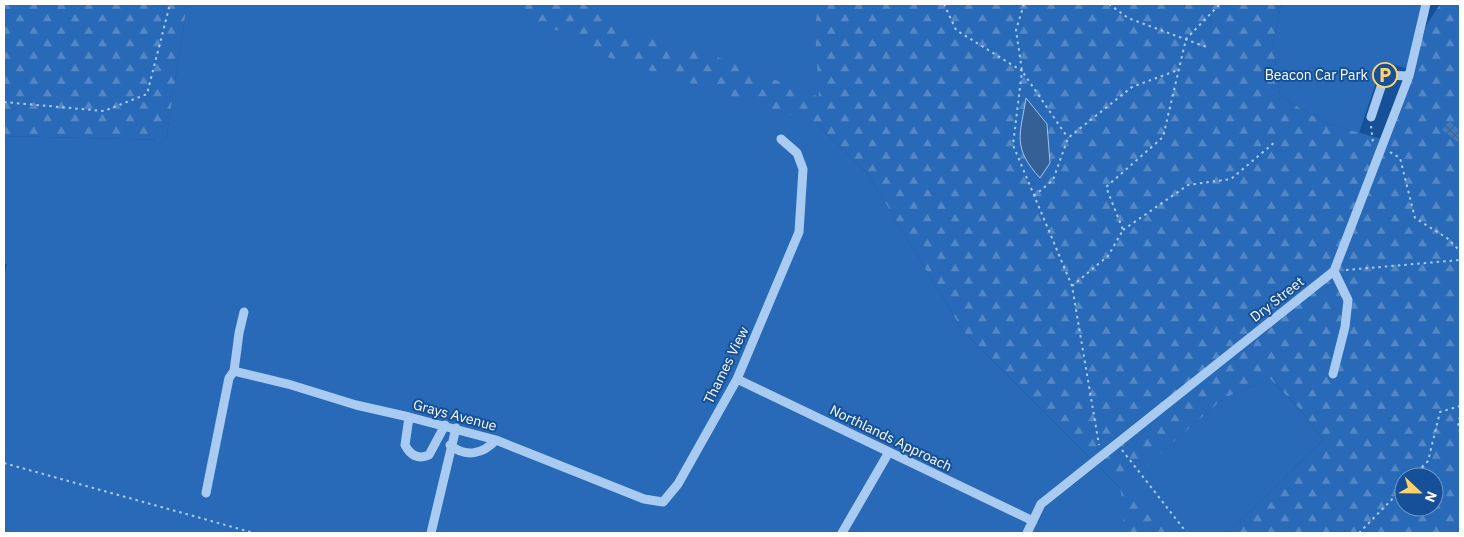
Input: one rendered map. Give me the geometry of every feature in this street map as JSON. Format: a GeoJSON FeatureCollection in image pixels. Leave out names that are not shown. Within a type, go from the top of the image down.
{"type":"FeatureCollection","features":[{"type":"Feature","properties":{"kind":"street"},"geometry":{"type":"LineString","coordinates":[[1333,374],[1345,327],[1348,300],[1334,271],[1409,76],[1426,4]]}},
{"type":"Feature","properties":{"kind":"street"},"geometry":{"type":"LineString","coordinates":[[1371,117],[1385,75],[1409,76]]}},
{"type":"Feature","properties":{"kind":"street","name":"Thames View"},"geometry":{"type":"LineString","coordinates":[[664,502],[678,484],[737,379],[799,232],[803,169],[797,152],[781,139]]}},
{"type":"Feature","properties":{"kind":"street","name":"Dry Street"},"geometry":{"type":"LineString","coordinates":[[1027,533],[1041,504],[1116,442],[1334,271]]}},
{"type":"Feature","properties":{"kind":"street"},"geometry":{"type":"LineString","coordinates":[[206,493],[228,378],[234,371],[244,312]]}},
{"type":"Feature","properties":{"kind":"street","name":"Grays Avenue"},"geometry":{"type":"LineString","coordinates":[[234,371],[288,384],[356,405],[409,416],[496,440],[644,499],[664,502]]}},
{"type":"Feature","properties":{"kind":"street","name":"Northlands Approach"},"geometry":{"type":"LineString","coordinates":[[737,379],[1033,520]]}},
{"type":"Feature","properties":{"kind":"street"},"geometry":{"type":"LineString","coordinates":[[409,416],[405,445],[411,454],[418,457],[429,455],[445,425]]}},
{"type":"Feature","properties":{"kind":"street"},"geometry":{"type":"LineString","coordinates":[[431,533],[450,445],[456,428]]}},
{"type":"Feature","properties":{"kind":"street"},"geometry":{"type":"LineString","coordinates":[[450,445],[463,452],[477,453],[491,446],[496,440]]}},
{"type":"Feature","properties":{"kind":"street"},"geometry":{"type":"LineString","coordinates":[[842,533],[889,452]]}},
{"type":"Feature","properties":{"kind":"path"},"geometry":{"type":"LineString","coordinates":[[4,102],[104,111],[147,94],[170,4]]}},
{"type":"Feature","properties":{"kind":"path"},"geometry":{"type":"LineString","coordinates":[[944,4],[956,30],[1022,71],[1068,138]]}},
{"type":"Feature","properties":{"kind":"path"},"geometry":{"type":"LineString","coordinates":[[1024,4],[1016,30],[1022,71],[1013,145],[1072,286],[1100,455]]}},
{"type":"Feature","properties":{"kind":"path"},"geometry":{"type":"LineString","coordinates":[[1109,4],[1128,18],[1209,48]]}},
{"type":"Feature","properties":{"kind":"path"},"geometry":{"type":"LineString","coordinates":[[1122,230],[1106,186],[1163,137],[1186,39],[1220,4]]}},
{"type":"Feature","properties":{"kind":"path"},"geometry":{"type":"LineString","coordinates":[[1034,196],[1052,180],[1068,138],[1132,87],[1179,70]]}},
{"type":"Feature","properties":{"kind":"path"},"geometry":{"type":"LineString","coordinates":[[1371,117],[1371,142],[1400,158],[1415,218],[1447,238],[1460,251]]}},
{"type":"Feature","properties":{"kind":"path"},"geometry":{"type":"LineString","coordinates":[[1072,286],[1108,256],[1122,230],[1188,185],[1231,179],[1275,142]]}},
{"type":"Feature","properties":{"kind":"path"},"geometry":{"type":"LineString","coordinates":[[1334,271],[1460,260]]}},
{"type":"Feature","properties":{"kind":"path"},"geometry":{"type":"LineString","coordinates":[[1422,467],[1428,461],[1440,412],[1460,406]]}},
{"type":"Feature","properties":{"kind":"path"},"geometry":{"type":"LineString","coordinates":[[1460,417],[1458,423],[1460,432]]}},
{"type":"Feature","properties":{"kind":"path"},"geometry":{"type":"LineString","coordinates":[[1116,442],[1187,533]]}},
{"type":"Feature","properties":{"kind":"path"},"geometry":{"type":"LineString","coordinates":[[4,463],[254,533]]}},
{"type":"Feature","properties":{"kind":"path"},"geometry":{"type":"LineString","coordinates":[[1359,533],[1394,497]]}},
{"type":"Feature","properties":{"kind":"green space"},"geometry":{"type":"Polygon","coordinates":[[[4,4],[187,4],[166,140],[4,136],[4,4]]]}},
{"type":"Feature","properties":{"kind":"green space"},"geometry":{"type":"Polygon","coordinates":[[[187,4],[836,4],[816,123],[868,174],[963,331],[1120,488],[1224,398],[1270,379],[1302,411],[1323,440],[1228,533],[4,533],[4,275],[7,265],[4,262],[4,136],[166,140],[187,4]]]}},
{"type":"Feature","properties":{"kind":"green space"},"geometry":{"type":"Polygon","coordinates":[[[516,4],[583,4],[621,29],[663,43],[712,55],[819,97],[815,30],[818,4],[1281,4],[1273,44],[1280,96],[1325,123],[1385,140],[1412,72],[1426,26],[1440,4],[1460,4],[1460,533],[1228,533],[1323,440],[1302,411],[1270,379],[1224,398],[1124,485],[1135,498],[1147,503],[1170,533],[1123,533],[1123,504],[1120,488],[963,331],[868,174],[816,123],[591,52],[561,31],[534,26],[530,11],[516,4]]]}},
{"type":"Feature","properties":{"kind":"green space"},"geometry":{"type":"Polygon","coordinates":[[[1281,4],[1426,4],[1410,69],[1383,62],[1359,133],[1325,123],[1280,96],[1273,44],[1281,4]]]}},
{"type":"Feature","properties":{"kind":"shaded area"},"geometry":{"type":"Polygon","coordinates":[[[1026,98],[1047,124],[1050,163],[1040,178],[1025,158],[1020,141],[1026,98]]]}},
{"type":"Feature","properties":{"kind":"building"},"geometry":{"type":"Polygon","coordinates":[[[1449,121],[1460,130],[1460,144],[1442,130],[1449,121]]]}},
{"type":"Feature","properties":{"kind":"place","name":"Beacon Car Park"},"geometry":{"type":"Point","coordinates":[1385,75]}}]}
